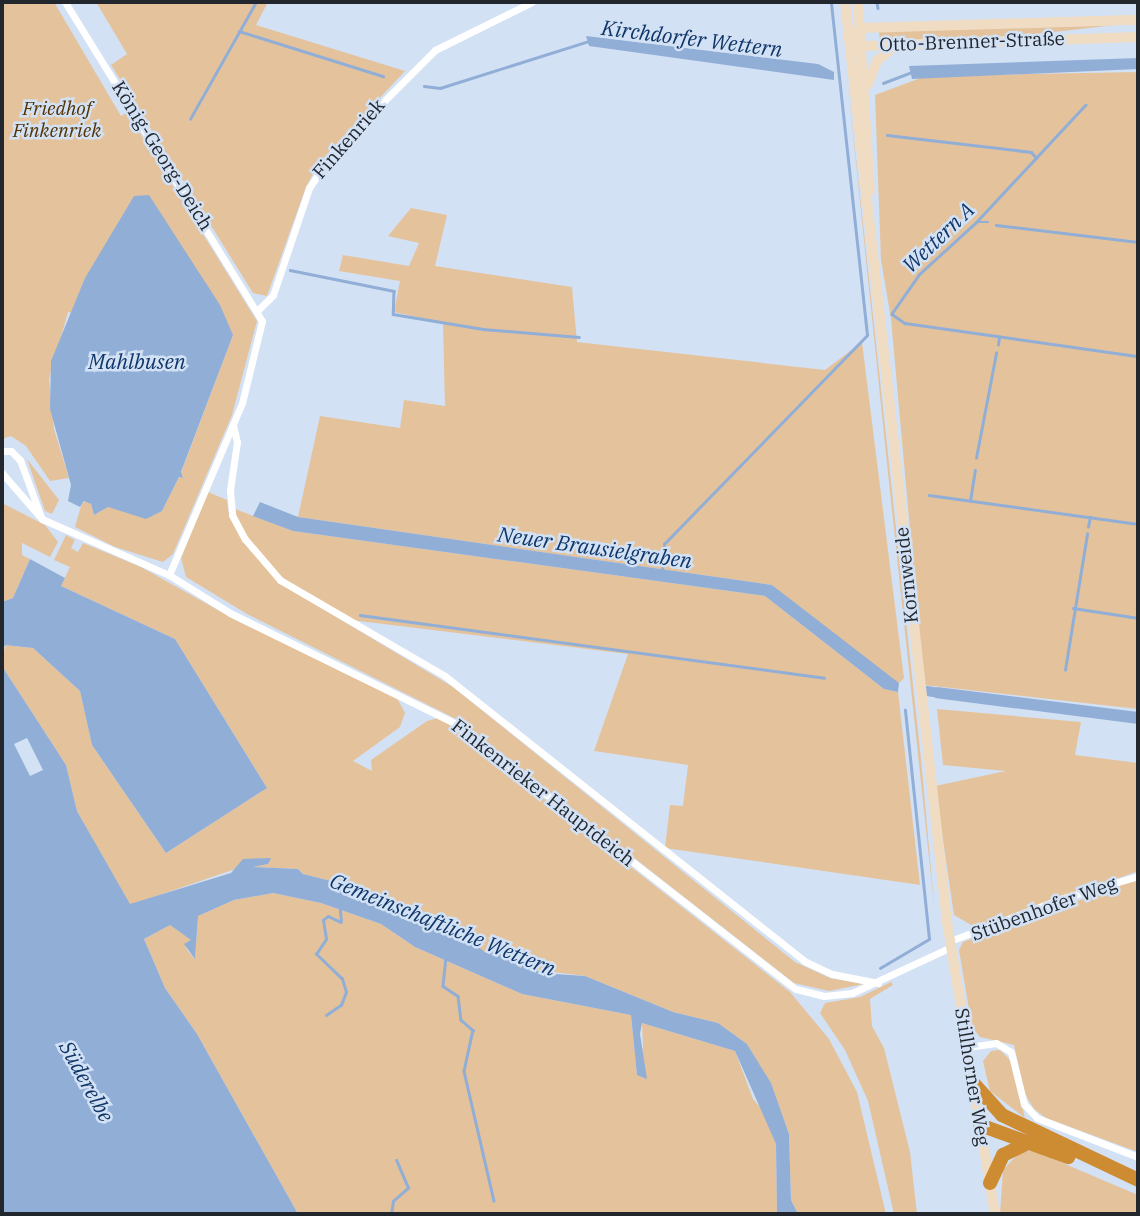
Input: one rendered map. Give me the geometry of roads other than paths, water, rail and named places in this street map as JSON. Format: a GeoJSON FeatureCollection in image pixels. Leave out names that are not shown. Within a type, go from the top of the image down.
{"type":"FeatureCollection","features":[{"type":"Feature","properties":{"kind":"highway"},"geometry":{"type":"LineString","coordinates":[[974,1084],[1002,1115],[1138,1180]]}},
{"type":"Feature","properties":{"kind":"highway"},"geometry":{"type":"LineString","coordinates":[[980,1125],[1002,1115]]}},
{"type":"Feature","properties":{"kind":"highway"},"geometry":{"type":"LineString","coordinates":[[980,1125],[1031,1142],[1138,1189]]}},
{"type":"Feature","properties":{"kind":"highway"},"geometry":{"type":"LineString","coordinates":[[990,1183],[1003,1155],[1031,1142]]}},
{"type":"Feature","properties":{"kind":"main road","name":"Kornweide"},"geometry":{"type":"LineString","coordinates":[[845,2],[950,944]]}},
{"type":"Feature","properties":{"kind":"main road","name":"Kornweide"},"geometry":{"type":"LineString","coordinates":[[858,2],[863,46],[870,208]]}},
{"type":"Feature","properties":{"kind":"main road","name":"Otto-Brenner-Straße"},"geometry":{"type":"LineString","coordinates":[[1138,20],[861,28],[849,38],[863,46],[1138,37]]}},
{"type":"Feature","properties":{"kind":"main road"},"geometry":{"type":"LineString","coordinates":[[865,94],[877,61],[896,44]]}},
{"type":"Feature","properties":{"kind":"main road","name":"Stillhorner Weg"},"geometry":{"type":"LineString","coordinates":[[950,944],[995,1214]]}},
{"type":"Feature","properties":{"kind":"street","name":"König-Georg-Deich"},"geometry":{"type":"LineString","coordinates":[[65,2],[258,310]]}},
{"type":"Feature","properties":{"kind":"street","name":"Finkenriek"},"geometry":{"type":"LineString","coordinates":[[258,310],[275,290],[309,188],[327,158],[435,50],[509,17],[533,2]]}},
{"type":"Feature","properties":{"kind":"street"},"geometry":{"type":"LineString","coordinates":[[169,575],[233,425],[261,337],[258,310]]}},
{"type":"Feature","properties":{"kind":"street","name":"Finkenrieker Hauptdeich"},"geometry":{"type":"LineString","coordinates":[[233,425],[237,442],[230,490],[232,515],[245,539],[280,580],[445,676],[804,961],[832,974],[878,983]]}},
{"type":"Feature","properties":{"kind":"street"},"geometry":{"type":"LineString","coordinates":[[2,452],[11,451],[20,460],[42,519]]}},
{"type":"Feature","properties":{"kind":"street","name":"Finkenrieker Hauptdeich"},"geometry":{"type":"LineString","coordinates":[[2,473],[27,507],[42,519],[169,575],[230,613],[455,723],[788,985],[811,995],[833,996],[878,983],[950,944]]}},
{"type":"Feature","properties":{"kind":"street","name":"Stübenhofer Weg"},"geometry":{"type":"LineString","coordinates":[[950,944],[1063,898],[1138,876]]}},
{"type":"Feature","properties":{"kind":"street"},"geometry":{"type":"LineString","coordinates":[[968,1047],[996,1043],[1011,1052],[1024,1104],[1037,1118],[1138,1157]]}},
{"type":"Feature","properties":{"kind":"water"},"geometry":{"type":"Polygon","coordinates":[[[586,36],[818,64],[834,72],[834,80],[589,46],[586,36]]]}},
{"type":"Feature","properties":{"kind":"water"},"geometry":{"type":"Polygon","coordinates":[[[1138,58],[1138,69],[912,79],[909,66],[1138,58]]]}},
{"type":"Feature","properties":{"kind":"water","name":"Mahlbusen"},"geometry":{"type":"Polygon","coordinates":[[[149,195],[220,305],[233,335],[181,472],[183,478],[179,477],[162,511],[146,519],[108,507],[94,515],[91,504],[84,501],[80,507],[68,501],[71,485],[50,409],[51,361],[85,278],[134,196],[149,195]]]}},
{"type":"Feature","properties":{"kind":"water"},"geometry":{"type":"Polygon","coordinates":[[[260,502],[298,517],[772,585],[899,683],[898,692],[884,689],[765,596],[293,531],[253,516],[260,502]]]}},
{"type":"Feature","properties":{"kind":"water"},"geometry":{"type":"Polygon","coordinates":[[[30,559],[65,578],[61,586],[175,639],[267,788],[166,853],[92,745],[80,691],[33,648],[5,645],[2,651],[2,602],[13,598],[30,559]]]}},
{"type":"Feature","properties":{"kind":"water"},"geometry":{"type":"Polygon","coordinates":[[[2,666],[66,765],[77,811],[130,904],[231,873],[243,859],[271,858],[268,864],[253,867],[298,869],[303,874],[359,888],[448,925],[485,952],[496,950],[521,968],[525,962],[541,973],[585,976],[673,1012],[718,1023],[747,1044],[771,1083],[789,1134],[791,1200],[798,1214],[777,1214],[776,1144],[735,1051],[642,1023],[640,1034],[647,1079],[637,1075],[631,1015],[522,994],[415,947],[381,924],[321,903],[273,893],[234,900],[198,916],[195,959],[184,944],[191,940],[170,925],[144,939],[165,988],[197,1034],[298,1214],[2,1214],[2,666]]]}},
{"type":"Feature","properties":{"kind":"water"},"geometry":{"type":"Polygon","coordinates":[[[937,687],[1138,712],[1138,724],[935,698],[937,687]]]}},
{"type":"Feature","properties":{"kind":"waterway","name":"Kirchdorfer Wettern"},"geometry":{"type":"LineString","coordinates":[[190,119],[256,2]]}},
{"type":"Feature","properties":{"kind":"waterway"},"geometry":{"type":"LineString","coordinates":[[662,573],[664,544],[867,335],[831,2]]}},
{"type":"Feature","properties":{"kind":"waterway","name":"Kirchdorfer Wettern"},"geometry":{"type":"LineString","coordinates":[[877,2],[878,8]]}},
{"type":"Feature","properties":{"kind":"waterway","name":"Kirchdorfer Wettern"},"geometry":{"type":"LineString","coordinates":[[239,31],[383,76]]}},
{"type":"Feature","properties":{"kind":"waterway","name":"Kirchdorfer Wettern"},"geometry":{"type":"LineString","coordinates":[[424,86],[440,88],[589,41]]}},
{"type":"Feature","properties":{"kind":"waterway","name":"Kirchdorfer Wettern"},"geometry":{"type":"LineString","coordinates":[[883,83],[911,72]]}},
{"type":"Feature","properties":{"kind":"waterway","name":"Wettern A"},"geometry":{"type":"LineString","coordinates":[[1086,105],[977,222],[920,274],[892,314],[905,323],[1138,356]]}},
{"type":"Feature","properties":{"kind":"waterway"},"geometry":{"type":"LineString","coordinates":[[887,135],[1031,152],[1037,158]]}},
{"type":"Feature","properties":{"kind":"waterway"},"geometry":{"type":"LineString","coordinates":[[977,222],[988,222]]}},
{"type":"Feature","properties":{"kind":"waterway"},"geometry":{"type":"LineString","coordinates":[[996,225],[1138,242]]}},
{"type":"Feature","properties":{"kind":"waterway"},"geometry":{"type":"LineString","coordinates":[[290,270],[394,291],[393,314],[483,329],[579,337]]}},
{"type":"Feature","properties":{"kind":"waterway"},"geometry":{"type":"LineString","coordinates":[[998,345],[999,337]]}},
{"type":"Feature","properties":{"kind":"waterway"},"geometry":{"type":"LineString","coordinates":[[976,458],[996,353]]}},
{"type":"Feature","properties":{"kind":"waterway"},"geometry":{"type":"LineString","coordinates":[[970,501],[975,470]]}},
{"type":"Feature","properties":{"kind":"waterway"},"geometry":{"type":"LineString","coordinates":[[929,495],[1138,524]]}},
{"type":"Feature","properties":{"kind":"waterway"},"geometry":{"type":"LineString","coordinates":[[1088,527],[1090,517]]}},
{"type":"Feature","properties":{"kind":"waterway"},"geometry":{"type":"LineString","coordinates":[[1065,670],[1087,534]]}},
{"type":"Feature","properties":{"kind":"waterway"},"geometry":{"type":"LineString","coordinates":[[1073,608],[1138,618]]}},
{"type":"Feature","properties":{"kind":"waterway"},"geometry":{"type":"LineString","coordinates":[[360,615],[824,678]]}},
{"type":"Feature","properties":{"kind":"waterway","name":"Neuer Brausielgraben"},"geometry":{"type":"LineString","coordinates":[[927,691],[947,694]]}},
{"type":"Feature","properties":{"kind":"waterway"},"geometry":{"type":"LineString","coordinates":[[880,968],[929,939],[905,710]]}},
{"type":"Feature","properties":{"kind":"waterway"},"geometry":{"type":"LineString","coordinates":[[326,1015],[341,1005],[346,992],[342,979],[316,954],[326,939],[323,920],[328,916],[341,922],[340,910]]}},
{"type":"Feature","properties":{"kind":"waterway"},"geometry":{"type":"LineString","coordinates":[[446,957],[443,986],[458,996],[461,1020],[473,1030],[464,1071],[494,1201]]}},
{"type":"Feature","properties":{"kind":"waterway"},"geometry":{"type":"LineString","coordinates":[[391,1214],[393,1201],[408,1188],[396,1160]]}},
{"type":"Feature","properties":{"kind":"park label","name":"Friedhof Finkenriek"},"geometry":{"type":"Point","coordinates":[57,120]}},
{"type":"Feature","properties":{"kind":"water label","name":"Gemeinschaftliche Wettern"},"geometry":{"type":"Point","coordinates":[443,924]}},
{"type":"Feature","properties":{"kind":"water label","name":"Süderelbe"},"geometry":{"type":"Point","coordinates":[87,1081]}}]}
